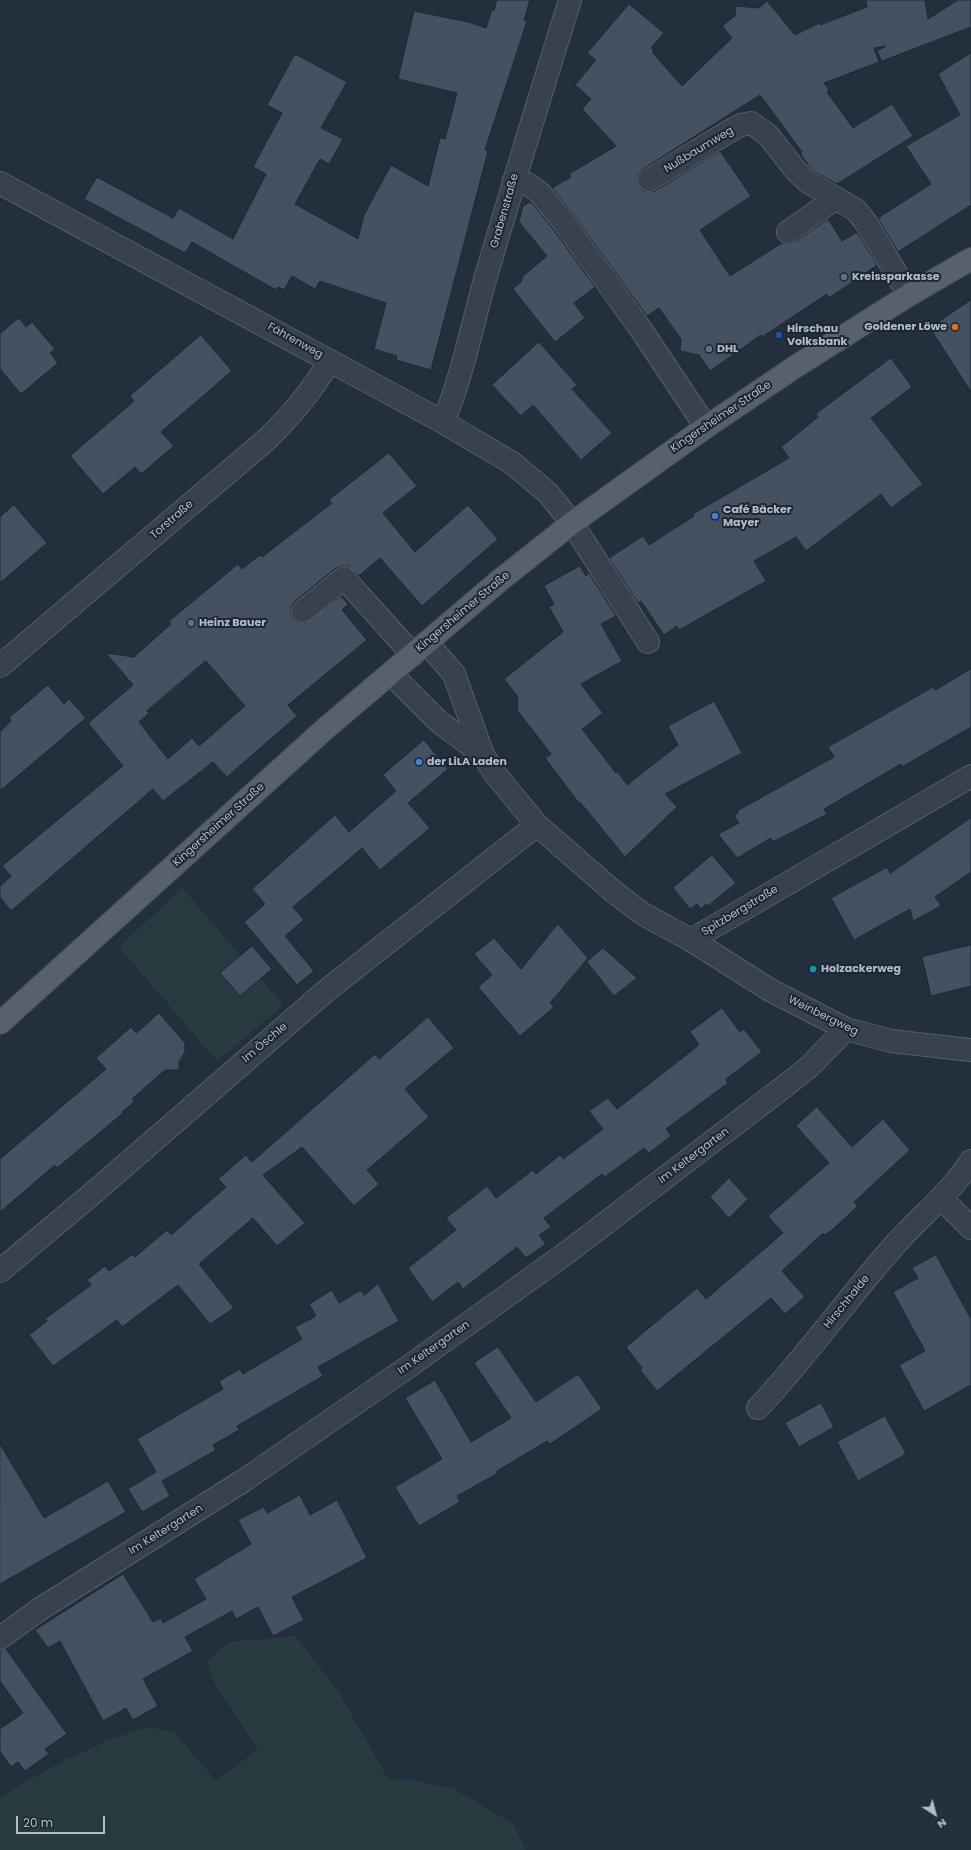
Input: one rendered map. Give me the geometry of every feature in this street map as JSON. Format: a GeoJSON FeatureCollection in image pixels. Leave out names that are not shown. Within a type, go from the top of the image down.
{"type":"FeatureCollection","features":[{"type":"Feature","properties":{"kind":"main road","name":"Kingersheimer Straße"},"geometry":{"type":"LineString","coordinates":[[0,1023],[326,728],[499,581],[572,523],[706,427],[798,365],[909,295],[971,259]]}},
{"type":"Feature","properties":{"kind":"street","name":"Grabenstraße"},"geometry":{"type":"LineString","coordinates":[[443,422],[456,388],[478,303],[514,180],[570,0]]}},
{"type":"Feature","properties":{"kind":"street","name":"Nußbaumweg"},"geometry":{"type":"LineString","coordinates":[[649,180],[728,132],[741,125],[751,123],[768,135],[796,171],[808,182],[856,210],[867,224],[909,295]]}},
{"type":"Feature","properties":{"kind":"street"},"geometry":{"type":"LineString","coordinates":[[514,180],[529,185],[539,192],[563,221],[640,328],[706,427]]}},
{"type":"Feature","properties":{"kind":"street","name":"Fährenweg"},"geometry":{"type":"LineString","coordinates":[[0,183],[443,422],[512,463],[548,493],[572,523],[648,642]]}},
{"type":"Feature","properties":{"kind":"street"},"geometry":{"type":"LineString","coordinates":[[788,232],[836,198]]}},
{"type":"Feature","properties":{"kind":"street","name":"Torstraße"},"geometry":{"type":"LineString","coordinates":[[0,666],[265,441],[290,417],[311,391],[330,361]]}},
{"type":"Feature","properties":{"kind":"street","name":"Spitzbergstraße"},"geometry":{"type":"LineString","coordinates":[[303,611],[344,578],[420,649],[454,674],[483,755],[508,790],[537,825],[614,892],[643,914],[691,940],[971,776]]}},
{"type":"Feature","properties":{"kind":"street","name":"Spitzbergstraße"},"geometry":{"type":"LineString","coordinates":[[391,674],[438,721],[483,755]]}},
{"type":"Feature","properties":{"kind":"street","name":"Im Öschle"},"geometry":{"type":"LineString","coordinates":[[0,1271],[92,1194],[327,990],[537,825]]}},
{"type":"Feature","properties":{"kind":"street","name":"Weinbergweg"},"geometry":{"type":"LineString","coordinates":[[691,940],[770,990],[846,1029],[891,1041],[971,1050]]}},
{"type":"Feature","properties":{"kind":"street","name":"Im Keltergarten"},"geometry":{"type":"LineString","coordinates":[[0,1638],[40,1608],[243,1481],[505,1298],[785,1086],[810,1066],[846,1029]]}},
{"type":"Feature","properties":{"kind":"street","name":"Hirschhalde"},"geometry":{"type":"LineString","coordinates":[[758,1408],[778,1386],[892,1247],[941,1198],[971,1161]]}},
{"type":"Feature","properties":{"kind":"street"},"geometry":{"type":"LineString","coordinates":[[941,1198],[971,1228]]}},
{"type":"Feature","properties":{"kind":"green space"},"geometry":{"type":"Polygon","coordinates":[[[182,888],[283,1005],[217,1061],[119,947],[182,888]]]}},
{"type":"Feature","properties":{"kind":"green space"},"geometry":{"type":"Polygon","coordinates":[[[295,1636],[338,1691],[388,1779],[412,1780],[454,1789],[513,1824],[526,1850],[0,1850],[0,1797],[64,1760],[112,1739],[147,1727],[174,1732],[216,1781],[258,1749],[213,1681],[208,1661],[230,1641],[295,1636]]]}},
{"type":"Feature","properties":{"kind":"building"},"geometry":{"type":"Polygon","coordinates":[[[497,0],[530,0],[524,20],[527,21],[485,150],[488,151],[431,370],[396,360],[397,356],[374,349],[386,303],[320,281],[315,289],[292,276],[284,290],[278,287],[276,290],[192,242],[185,253],[84,199],[97,177],[173,218],[179,208],[233,239],[266,174],[253,167],[282,113],[267,105],[295,54],[347,82],[321,128],[343,139],[329,164],[320,159],[295,204],[358,239],[364,215],[391,165],[428,186],[440,138],[445,139],[457,93],[398,79],[414,11],[468,22],[486,28],[497,0]]]}},
{"type":"Feature","properties":{"kind":"building"},"geometry":{"type":"Polygon","coordinates":[[[866,0],[925,0],[928,19],[958,0],[971,0],[971,27],[882,61],[877,51],[886,46],[874,48],[879,62],[824,83],[829,90],[827,92],[853,128],[892,104],[913,136],[837,184],[815,172],[808,165],[800,153],[802,152],[760,95],[643,169],[638,174],[637,181],[639,187],[643,191],[655,191],[720,151],[751,196],[700,230],[730,276],[782,243],[789,244],[795,242],[828,219],[842,241],[857,232],[877,265],[829,298],[827,294],[762,337],[761,335],[710,371],[699,355],[680,351],[681,339],[659,308],[647,316],[573,214],[552,188],[571,177],[569,174],[616,146],[582,109],[591,99],[575,85],[596,60],[587,53],[629,4],[664,33],[651,48],[654,50],[652,52],[682,86],[732,38],[722,26],[735,16],[736,6],[759,8],[767,1],[795,35],[819,23],[820,25],[867,7],[866,0]]]}},
{"type":"Feature","properties":{"kind":"building"},"geometry":{"type":"Polygon","coordinates":[[[971,53],[971,205],[898,252],[878,218],[931,184],[906,146],[960,115],[938,74],[971,53]]]}},
{"type":"Feature","properties":{"kind":"building"},"geometry":{"type":"Polygon","coordinates":[[[531,202],[553,229],[595,287],[574,303],[585,318],[555,342],[513,289],[521,282],[523,276],[547,256],[519,222],[523,206],[531,202]]]}},
{"type":"Feature","properties":{"kind":"building"},"geometry":{"type":"Polygon","coordinates":[[[971,300],[971,392],[930,328],[971,300]]]}},
{"type":"Feature","properties":{"kind":"building"},"geometry":{"type":"Polygon","coordinates":[[[19,318],[26,327],[32,322],[55,349],[50,353],[58,363],[21,394],[0,369],[0,334],[19,318]]]}},
{"type":"Feature","properties":{"kind":"building"},"geometry":{"type":"Polygon","coordinates":[[[201,335],[232,371],[161,432],[174,446],[141,474],[135,467],[103,494],[70,456],[134,401],[130,396],[201,335]]]}},
{"type":"Feature","properties":{"kind":"building"},"geometry":{"type":"Polygon","coordinates":[[[539,342],[577,385],[572,389],[612,433],[581,460],[533,405],[521,416],[492,385],[539,342]]]}},
{"type":"Feature","properties":{"kind":"building"},"geometry":{"type":"Polygon","coordinates":[[[891,358],[912,387],[871,418],[923,484],[891,508],[881,494],[806,551],[796,537],[754,561],[766,581],[679,630],[677,626],[664,635],[641,601],[638,603],[609,558],[643,536],[649,545],[694,516],[693,514],[789,458],[781,447],[818,417],[816,414],[891,358]]]}},
{"type":"Feature","properties":{"kind":"building"},"geometry":{"type":"Polygon","coordinates":[[[389,453],[417,486],[383,513],[415,552],[468,505],[498,539],[422,606],[380,558],[359,576],[348,566],[336,568],[295,601],[291,607],[291,613],[294,619],[298,622],[305,623],[341,596],[348,604],[342,610],[367,640],[288,705],[297,716],[227,777],[213,762],[163,801],[153,789],[11,911],[0,897],[0,886],[11,876],[2,866],[123,766],[88,723],[133,685],[106,653],[134,657],[171,624],[168,622],[238,564],[242,569],[260,555],[262,557],[332,503],[329,500],[389,453]],[[206,661],[147,711],[149,713],[139,722],[168,759],[192,738],[199,746],[245,706],[206,661]]]}},
{"type":"Feature","properties":{"kind":"building"},"geometry":{"type":"Polygon","coordinates":[[[14,505],[47,543],[0,583],[0,517],[14,505]]]}},
{"type":"Feature","properties":{"kind":"building"},"geometry":{"type":"Polygon","coordinates":[[[580,566],[586,576],[589,573],[616,616],[601,624],[622,661],[581,684],[603,713],[582,729],[616,773],[618,772],[627,785],[678,745],[668,726],[714,701],[742,753],[665,794],[677,807],[625,857],[580,802],[579,803],[545,758],[551,754],[517,710],[518,697],[504,679],[563,632],[549,607],[554,604],[544,586],[580,566]]]}},
{"type":"Feature","properties":{"kind":"building"},"geometry":{"type":"Polygon","coordinates":[[[971,669],[971,727],[902,767],[901,764],[824,809],[827,814],[773,842],[771,838],[737,858],[718,834],[739,823],[734,815],[738,813],[737,811],[834,757],[828,747],[933,687],[935,690],[971,669]]]}},
{"type":"Feature","properties":{"kind":"building"},"geometry":{"type":"Polygon","coordinates":[[[48,685],[64,704],[69,699],[86,718],[0,791],[0,732],[11,721],[9,718],[48,685]]]}},
{"type":"Feature","properties":{"kind":"building"},"geometry":{"type":"Polygon","coordinates":[[[424,740],[448,769],[408,803],[430,828],[380,870],[362,848],[293,907],[304,920],[285,936],[314,971],[297,985],[244,922],[265,904],[252,889],[335,815],[349,832],[396,791],[383,775],[424,740]]]}},
{"type":"Feature","properties":{"kind":"building"},"geometry":{"type":"Polygon","coordinates":[[[971,818],[971,872],[935,897],[941,906],[913,921],[910,909],[854,940],[831,898],[887,867],[890,873],[971,818]]]}},
{"type":"Feature","properties":{"kind":"building"},"geometry":{"type":"Polygon","coordinates":[[[712,855],[736,883],[708,906],[706,904],[701,909],[697,904],[690,909],[673,888],[712,855]]]}},
{"type":"Feature","properties":{"kind":"building"},"geometry":{"type":"Polygon","coordinates":[[[558,924],[588,958],[550,1003],[554,1007],[520,1036],[478,987],[492,975],[474,954],[494,938],[521,969],[558,924]]]}},
{"type":"Feature","properties":{"kind":"building"},"geometry":{"type":"Polygon","coordinates":[[[971,945],[971,986],[931,996],[922,957],[971,945]]]}},
{"type":"Feature","properties":{"kind":"building"},"geometry":{"type":"Polygon","coordinates":[[[252,946],[272,969],[240,996],[220,973],[252,946]]]}},
{"type":"Feature","properties":{"kind":"building"},"geometry":{"type":"Polygon","coordinates":[[[603,948],[637,978],[614,996],[587,962],[603,948]]]}},
{"type":"Feature","properties":{"kind":"building"},"geometry":{"type":"Polygon","coordinates":[[[722,1008],[740,1032],[744,1029],[762,1052],[726,1079],[728,1083],[666,1129],[671,1136],[649,1153],[644,1148],[605,1177],[602,1174],[544,1218],[551,1227],[539,1235],[546,1244],[526,1258],[517,1247],[463,1289],[458,1282],[432,1302],[408,1268],[456,1230],[446,1218],[487,1186],[496,1198],[533,1170],[536,1174],[560,1155],[563,1159],[603,1129],[589,1111],[608,1098],[617,1109],[699,1045],[690,1032],[722,1008]]]}},
{"type":"Feature","properties":{"kind":"building"},"geometry":{"type":"Polygon","coordinates":[[[159,1013],[185,1043],[185,1052],[179,1062],[179,1070],[165,1070],[132,1099],[134,1102],[122,1112],[123,1113],[57,1168],[55,1165],[0,1212],[0,1159],[106,1069],[96,1058],[131,1027],[136,1033],[159,1013]]]}},
{"type":"Feature","properties":{"kind":"building"},"geometry":{"type":"Polygon","coordinates":[[[428,1017],[454,1048],[405,1089],[429,1117],[367,1170],[379,1184],[354,1206],[302,1147],[263,1175],[305,1223],[277,1246],[253,1218],[199,1264],[234,1308],[210,1324],[178,1285],[122,1327],[117,1320],[53,1366],[29,1335],[47,1321],[45,1319],[91,1285],[87,1280],[105,1266],[109,1271],[133,1254],[135,1257],[167,1230],[171,1235],[226,1187],[218,1179],[246,1155],[252,1162],[375,1054],[379,1059],[428,1017]]]}},
{"type":"Feature","properties":{"kind":"building"},"geometry":{"type":"Polygon","coordinates":[[[817,1107],[852,1147],[883,1119],[910,1150],[854,1202],[858,1206],[832,1230],[825,1235],[823,1233],[782,1271],[805,1297],[785,1314],[771,1298],[657,1391],[640,1370],[642,1368],[626,1347],[697,1288],[706,1299],[783,1233],[768,1216],[829,1163],[796,1126],[817,1107]]]}},
{"type":"Feature","properties":{"kind":"building"},"geometry":{"type":"Polygon","coordinates":[[[729,1178],[748,1199],[729,1218],[710,1197],[729,1178]]]}},
{"type":"Feature","properties":{"kind":"building"},"geometry":{"type":"Polygon","coordinates":[[[936,1255],[971,1319],[971,1385],[924,1411],[899,1365],[925,1351],[893,1292],[918,1278],[912,1268],[936,1255]]]}},
{"type":"Feature","properties":{"kind":"building"},"geometry":{"type":"Polygon","coordinates":[[[378,1284],[399,1321],[318,1367],[323,1376],[237,1426],[239,1430],[213,1445],[216,1450],[162,1481],[170,1496],[142,1512],[128,1489],[156,1472],[137,1439],[223,1389],[219,1381],[240,1369],[243,1374],[302,1339],[295,1327],[316,1316],[309,1304],[332,1290],[339,1303],[361,1290],[364,1295],[378,1284]]]}},
{"type":"Feature","properties":{"kind":"building"},"geometry":{"type":"Polygon","coordinates":[[[498,1347],[536,1402],[578,1374],[602,1409],[550,1444],[547,1441],[497,1471],[498,1473],[457,1496],[460,1502],[419,1526],[395,1487],[442,1459],[405,1398],[435,1380],[471,1442],[511,1418],[474,1363],[498,1347]]]}},
{"type":"Feature","properties":{"kind":"building"},"geometry":{"type":"Polygon","coordinates":[[[821,1403],[834,1427],[799,1447],[785,1423],[821,1403]]]}},
{"type":"Feature","properties":{"kind":"building"},"geometry":{"type":"Polygon","coordinates":[[[885,1416],[906,1454],[858,1481],[837,1442],[885,1416]]]}},
{"type":"Feature","properties":{"kind":"building"},"geometry":{"type":"Polygon","coordinates":[[[0,1444],[44,1518],[108,1481],[126,1512],[0,1584],[0,1444]]]}},
{"type":"Feature","properties":{"kind":"building"},"geometry":{"type":"Polygon","coordinates":[[[300,1495],[310,1515],[337,1500],[367,1558],[292,1597],[304,1620],[273,1636],[258,1607],[236,1619],[232,1611],[185,1637],[193,1651],[143,1679],[158,1706],[133,1720],[126,1708],[103,1721],[60,1641],[48,1648],[35,1630],[123,1574],[153,1622],[161,1618],[163,1623],[206,1599],[194,1579],[251,1544],[238,1520],[264,1507],[267,1513],[300,1495]]]}},
{"type":"Feature","properties":{"kind":"building"},"geometry":{"type":"Polygon","coordinates":[[[6,1649],[67,1734],[45,1749],[49,1754],[25,1771],[18,1762],[11,1767],[0,1751],[0,1729],[23,1713],[0,1681],[0,1650],[6,1649]]]}},
{"type":"Feature","properties":{"kind":"place","name":"Kreissparkasse"},"geometry":{"type":"Point","coordinates":[844,277]}},
{"type":"Feature","properties":{"kind":"place","name":"Goldener Löwe"},"geometry":{"type":"Point","coordinates":[955,327]}},
{"type":"Feature","properties":{"kind":"place","name":"Hirschau Volksbank"},"geometry":{"type":"Point","coordinates":[779,335]}},
{"type":"Feature","properties":{"kind":"place","name":"DHL"},"geometry":{"type":"Point","coordinates":[709,349]}},
{"type":"Feature","properties":{"kind":"place","name":"Café Bäcker Mayer"},"geometry":{"type":"Point","coordinates":[715,516]}},
{"type":"Feature","properties":{"kind":"place","name":"Heinz Bauer"},"geometry":{"type":"Point","coordinates":[191,623]}},
{"type":"Feature","properties":{"kind":"place","name":"der LiLA Laden"},"geometry":{"type":"Point","coordinates":[419,762]}},
{"type":"Feature","properties":{"kind":"place","name":"Holzackerweg"},"geometry":{"type":"Point","coordinates":[813,969]}}]}
